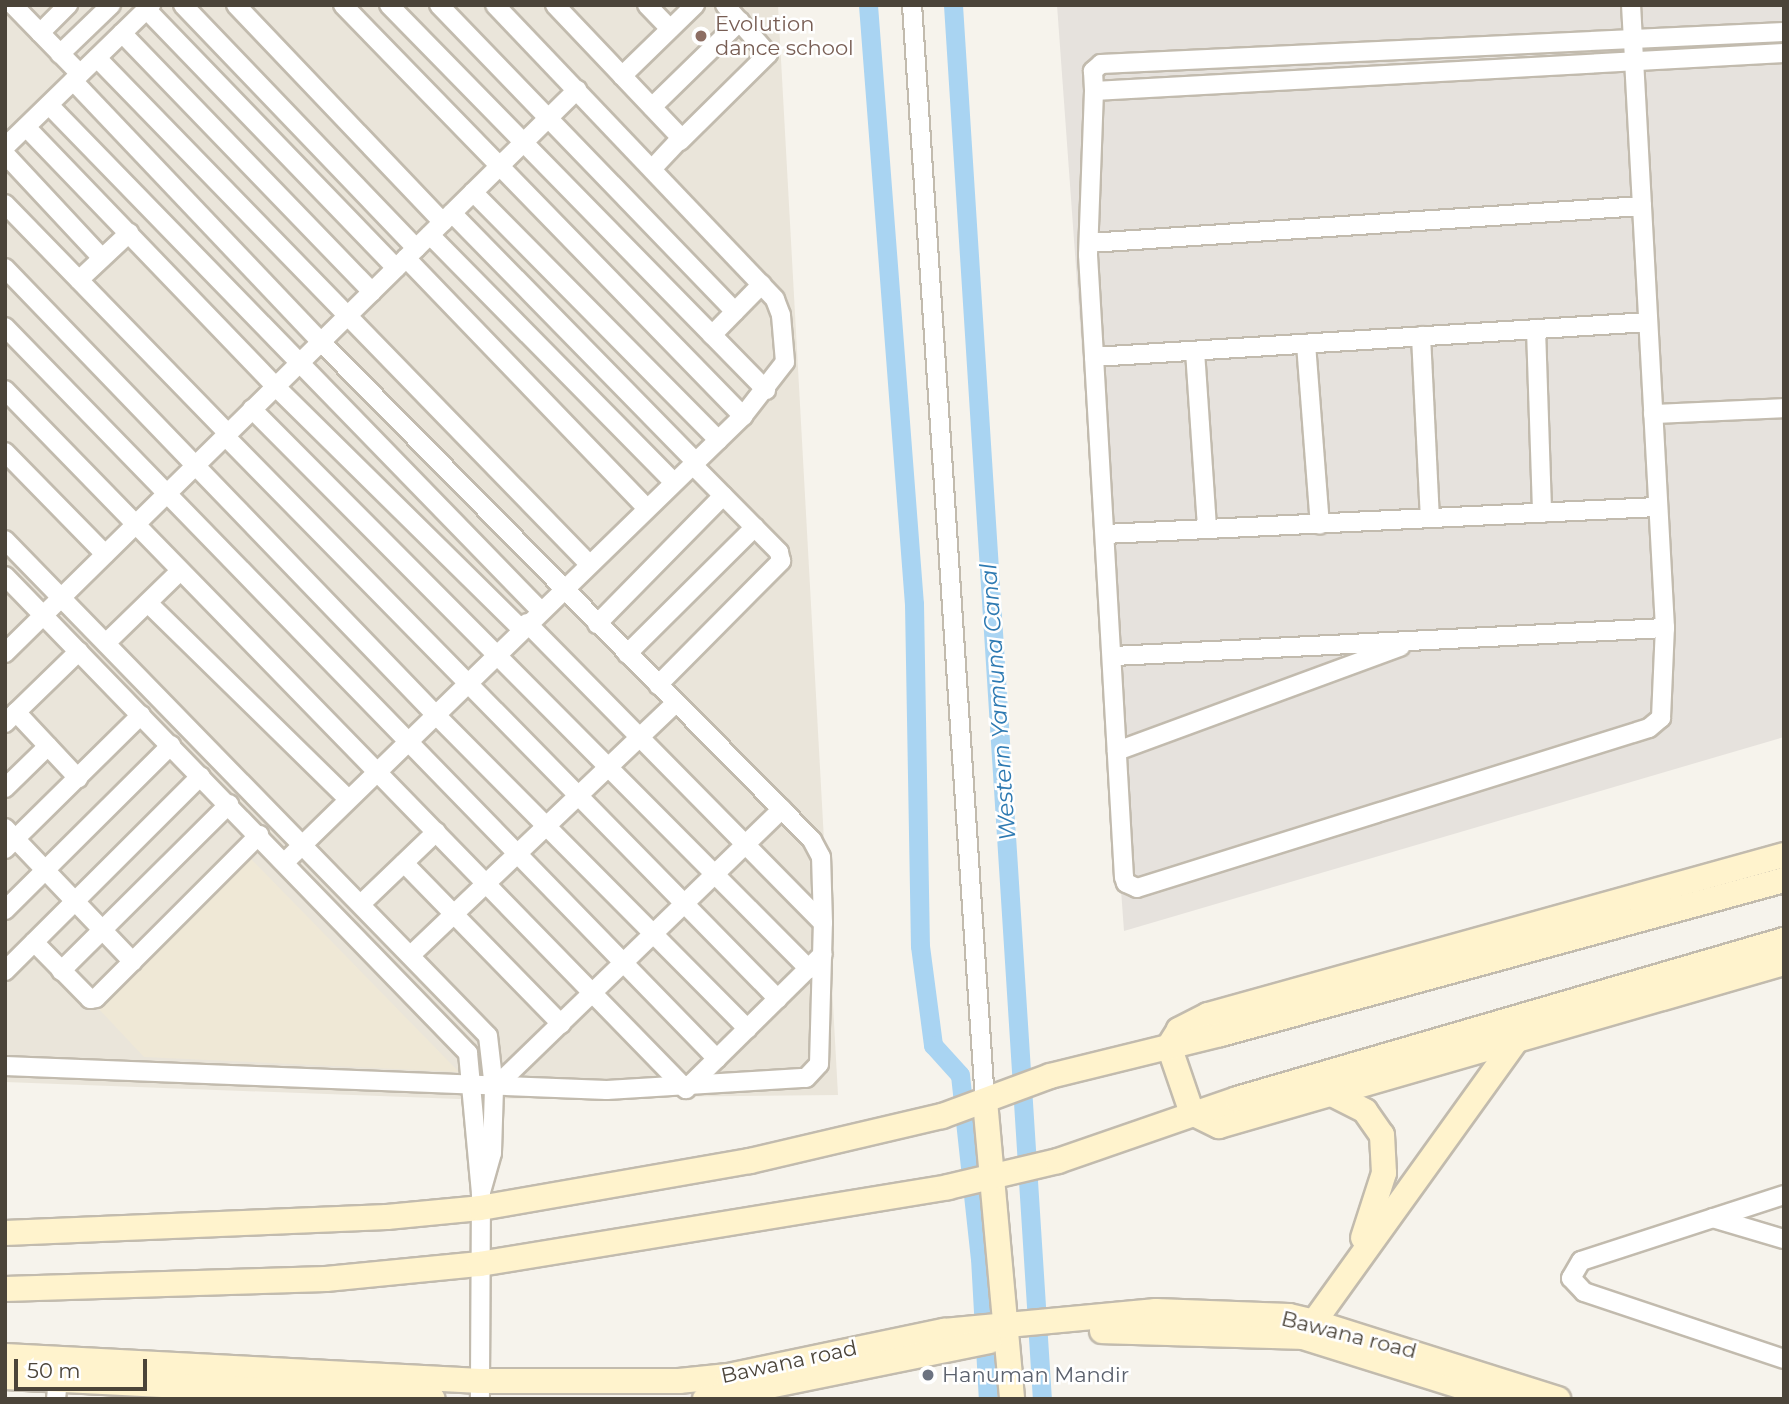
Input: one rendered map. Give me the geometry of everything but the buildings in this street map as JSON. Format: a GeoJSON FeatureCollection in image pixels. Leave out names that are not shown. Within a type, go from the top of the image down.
{"type":"FeatureCollection","features":[{"type":"Feature","properties":{"kind":"street"},"geometry":{"type":"LineString","coordinates":[[40,33],[68,5]]}},
{"type":"Feature","properties":{"kind":"street"},"geometry":{"type":"LineString","coordinates":[[60,54],[111,5]]}},
{"type":"Feature","properties":{"kind":"street"},"geometry":{"type":"LineString","coordinates":[[183,5],[406,258]]}},
{"type":"Feature","properties":{"kind":"street"},"geometry":{"type":"LineString","coordinates":[[236,5],[694,463],[779,552],[779,564],[658,685]]}},
{"type":"Feature","properties":{"kind":"street"},"geometry":{"type":"LineString","coordinates":[[343,5],[743,415]]}},
{"type":"Feature","properties":{"kind":"street"},"geometry":{"type":"LineString","coordinates":[[389,5],[766,390]]}},
{"type":"Feature","properties":{"kind":"street"},"geometry":{"type":"LineString","coordinates":[[439,5],[735,311]]}},
{"type":"Feature","properties":{"kind":"street"},"geometry":{"type":"LineString","coordinates":[[285,862],[466,681],[743,415],[781,371],[787,352],[779,306],[762,284],[495,5]]}},
{"type":"Feature","properties":{"kind":"street"},"geometry":{"type":"LineString","coordinates":[[647,5],[670,29]]}},
{"type":"Feature","properties":{"kind":"street"},"geometry":{"type":"LineString","coordinates":[[622,76],[695,5]]}},
{"type":"Feature","properties":{"kind":"street"},"geometry":{"type":"LineString","coordinates":[[653,168],[767,58],[766,48],[725,5]]}},
{"type":"Feature","properties":{"kind":"street"},"geometry":{"type":"LineString","coordinates":[[912,5],[984,1102],[1008,1330],[1012,1399]]}},
{"type":"Feature","properties":{"kind":"street"},"geometry":{"type":"LineString","coordinates":[[1631,5],[1633,40],[1642,206],[1658,507],[1665,628],[1664,711],[1649,728],[1137,888],[1130,887],[1124,877],[1114,656],[1094,357],[1089,243],[1093,71],[1101,64],[1633,40],[1784,32]]}},
{"type":"Feature","properties":{"kind":"street"},"geometry":{"type":"LineString","coordinates":[[558,6],[680,141]]}},
{"type":"Feature","properties":{"kind":"street"},"geometry":{"type":"LineString","coordinates":[[5,147],[148,7],[406,258],[647,508]]}},
{"type":"Feature","properties":{"kind":"street"},"geometry":{"type":"LineString","coordinates":[[5,1066],[494,1088],[686,1088],[812,1075],[819,1064],[823,923],[818,849],[782,809],[626,654],[321,341],[77,77],[60,54],[13,9]]}},
{"type":"Feature","properties":{"kind":"street"},"geometry":{"type":"LineString","coordinates":[[652,107],[740,21]]}},
{"type":"Feature","properties":{"kind":"street"},"geometry":{"type":"LineString","coordinates":[[122,33],[372,292]]}},
{"type":"Feature","properties":{"kind":"street"},"geometry":{"type":"LineString","coordinates":[[1094,91],[1784,52]]}},
{"type":"Feature","properties":{"kind":"street"},"geometry":{"type":"LineString","coordinates":[[97,58],[589,564]]}},
{"type":"Feature","properties":{"kind":"street"},"geometry":{"type":"LineString","coordinates":[[5,653],[577,90]]}},
{"type":"Feature","properties":{"kind":"street"},"geometry":{"type":"LineString","coordinates":[[49,105],[298,365],[540,611]]}},
{"type":"Feature","properties":{"kind":"street"},"geometry":{"type":"LineString","coordinates":[[26,127],[275,386],[640,738],[823,923]]}},
{"type":"Feature","properties":{"kind":"street"},"geometry":{"type":"LineString","coordinates":[[5,154],[102,258]]}},
{"type":"Feature","properties":{"kind":"street"},"geometry":{"type":"LineString","coordinates":[[473,192],[718,440]]}},
{"type":"Feature","properties":{"kind":"street"},"geometry":{"type":"LineString","coordinates":[[5,204],[778,999]]}},
{"type":"Feature","properties":{"kind":"street"},"geometry":{"type":"LineString","coordinates":[[1089,243],[1642,206]]}},
{"type":"Feature","properties":{"kind":"street"},"geometry":{"type":"LineString","coordinates":[[79,280],[129,233]]}},
{"type":"Feature","properties":{"kind":"street"},"geometry":{"type":"LineString","coordinates":[[430,235],[674,482]]}},
{"type":"Feature","properties":{"kind":"street"},"geometry":{"type":"LineString","coordinates":[[5,268],[434,713],[748,1029]]}},
{"type":"Feature","properties":{"kind":"street"},"geometry":{"type":"LineString","coordinates":[[712,335],[762,284]]}},
{"type":"Feature","properties":{"kind":"street"},"geometry":{"type":"LineString","coordinates":[[1094,357],[1648,322]]}},
{"type":"Feature","properties":{"kind":"street"},"geometry":{"type":"LineString","coordinates":[[5,327],[165,495],[717,1059]]}},
{"type":"Feature","properties":{"kind":"street"},"geometry":{"type":"LineString","coordinates":[[1536,329],[1542,513]]}},
{"type":"Feature","properties":{"kind":"street"},"geometry":{"type":"LineString","coordinates":[[1422,336],[1430,518]]}},
{"type":"Feature","properties":{"kind":"street"},"geometry":{"type":"LineString","coordinates":[[1306,344],[1320,524]]}},
{"type":"Feature","properties":{"kind":"street"},"geometry":{"type":"LineString","coordinates":[[1195,351],[1207,529]]}},
{"type":"Feature","properties":{"kind":"street"},"geometry":{"type":"LineString","coordinates":[[5,390],[686,1088]]}},
{"type":"Feature","properties":{"kind":"street"},"geometry":{"type":"LineString","coordinates":[[1653,414],[1784,408]]}},
{"type":"Feature","properties":{"kind":"street"},"geometry":{"type":"LineString","coordinates":[[253,409],[498,651],[809,969]]}},
{"type":"Feature","properties":{"kind":"street"},"geometry":{"type":"LineString","coordinates":[[5,452],[105,554]]}},
{"type":"Feature","properties":{"kind":"street"},"geometry":{"type":"LineString","coordinates":[[597,624],[723,496]]}},
{"type":"Feature","properties":{"kind":"street"},"geometry":{"type":"LineString","coordinates":[[1105,534],[1658,507]]}},
{"type":"Feature","properties":{"kind":"street"},"geometry":{"type":"LineString","coordinates":[[626,654],[755,527]]}},
{"type":"Feature","properties":{"kind":"street"},"geometry":{"type":"LineString","coordinates":[[5,540],[412,954],[488,1037],[494,1088],[491,1166],[480,1200]]}},
{"type":"Feature","properties":{"kind":"street"},"geometry":{"type":"LineString","coordinates":[[106,643],[180,571]]}},
{"type":"Feature","properties":{"kind":"street"},"geometry":{"type":"LineString","coordinates":[[7,582],[44,615],[460,1041],[473,1066],[475,1169],[480,1200],[480,1390]]}},
{"type":"Feature","properties":{"kind":"street"},"geometry":{"type":"LineString","coordinates":[[148,603],[347,798]]}},
{"type":"Feature","properties":{"kind":"street"},"geometry":{"type":"LineString","coordinates":[[1114,656],[1665,628]]}},
{"type":"Feature","properties":{"kind":"street"},"geometry":{"type":"LineString","coordinates":[[1117,751],[1417,640]]}},
{"type":"Feature","properties":{"kind":"street"},"geometry":{"type":"LineString","coordinates":[[78,778],[48,746],[11,718],[79,651]]}},
{"type":"Feature","properties":{"kind":"street"},"geometry":{"type":"LineString","coordinates":[[412,954],[676,703]]}},
{"type":"Feature","properties":{"kind":"street"},"geometry":{"type":"LineString","coordinates":[[133,962],[76,901],[9,839],[78,778],[141,715]]}},
{"type":"Feature","properties":{"kind":"street"},"geometry":{"type":"LineString","coordinates":[[5,910],[171,745]]}},
{"type":"Feature","properties":{"kind":"street"},"geometry":{"type":"LineString","coordinates":[[5,788],[48,746]]}},
{"type":"Feature","properties":{"kind":"street"},"geometry":{"type":"LineString","coordinates":[[5,971],[201,776]]}},
{"type":"Feature","properties":{"kind":"street"},"geometry":{"type":"LineString","coordinates":[[61,971],[229,804]]}},
{"type":"Feature","properties":{"kind":"street"},"geometry":{"type":"LineString","coordinates":[[494,1088],[782,809]]}},
{"type":"Feature","properties":{"kind":"street"},"geometry":{"type":"LineString","coordinates":[[362,903],[436,832]]}},
{"type":"Feature","properties":{"kind":"street"},"geometry":{"type":"LineString","coordinates":[[34,942],[93,1000],[259,835]]}},
{"type":"Feature","properties":{"kind":"street"},"geometry":{"type":"LineString","coordinates":[[1169,1046],[1179,1030],[1208,1015],[1784,855]]}},
{"type":"Feature","properties":{"kind":"street"},"geometry":{"type":"LineString","coordinates":[[404,863],[561,1024]]}},
{"type":"Feature","properties":{"kind":"street"},"geometry":{"type":"LineString","coordinates":[[5,1233],[387,1217],[480,1200],[750,1161],[942,1116],[1049,1076],[1784,880]]}},
{"type":"Feature","properties":{"kind":"street"},"geometry":{"type":"LineString","coordinates":[[5,1289],[327,1279],[480,1264],[948,1187],[1058,1161],[1192,1113],[1784,940]]}},
{"type":"Feature","properties":{"kind":"street"},"geometry":{"type":"LineString","coordinates":[[686,1088],[822,954]]}},
{"type":"Feature","properties":{"kind":"street"},"geometry":{"type":"LineString","coordinates":[[1169,1046],[1192,1113],[1219,1126],[1784,963]]}},
{"type":"Feature","properties":{"kind":"street"},"geometry":{"type":"LineString","coordinates":[[1308,1329],[1516,1041]]}},
{"type":"Feature","properties":{"kind":"street"},"geometry":{"type":"LineString","coordinates":[[1289,1316],[1315,1299],[1349,1261],[1373,1216],[1384,1173],[1382,1135],[1365,1111],[1334,1095]]}},
{"type":"Feature","properties":{"kind":"street"},"geometry":{"type":"LineString","coordinates":[[1784,1195],[1581,1261],[1571,1278],[1584,1292],[1784,1359]]}},
{"type":"Feature","properties":{"kind":"street"},"geometry":{"type":"LineString","coordinates":[[1713,1218],[1784,1239]]}},
{"type":"Feature","properties":{"kind":"street","name":"Bawana road"},"geometry":{"type":"LineString","coordinates":[[5,1377],[480,1390],[704,1379],[1008,1330],[1064,1325],[1156,1311],[1289,1316],[1308,1329],[1501,1399]]}},
{"type":"Feature","properties":{"kind":"street","name":"Bawana road"},"geometry":{"type":"LineString","coordinates":[[1064,1325],[1157,1329],[1308,1329],[1558,1399]]}},
{"type":"Feature","properties":{"kind":"street","name":"Bawana road"},"geometry":{"type":"LineString","coordinates":[[705,1399],[1008,1330]]}},
{"type":"Feature","properties":{"kind":"street","name":"Bawana road"},"geometry":{"type":"LineString","coordinates":[[5,1356],[58,1379],[432,1399]]}},
{"type":"Feature","properties":{"kind":"shaded area"},"geometry":{"type":"Polygon","coordinates":[[[5,5],[778,5],[838,1095],[459,1099],[5,1082],[5,5]]]}},
{"type":"Feature","properties":{"kind":"shaded area"},"geometry":{"type":"Polygon","coordinates":[[[1057,5],[1784,5],[1784,737],[1124,931],[1057,5]]]}},
{"type":"Feature","properties":{"kind":"shaded area"},"geometry":{"type":"Polygon","coordinates":[[[249,857],[459,1072],[144,1057],[96,1006],[249,857]]]}},
{"type":"Feature","properties":{"kind":"waterway"},"geometry":{"type":"LineString","coordinates":[[868,5],[914,604],[920,946],[933,1045],[960,1075],[980,1258],[988,1399]]}},
{"type":"Feature","properties":{"kind":"waterway","name":"Western Yamuna Canal"},"geometry":{"type":"LineString","coordinates":[[953,5],[1042,1399]]}},
{"type":"Feature","properties":{"kind":"place","name":"Evolution dance school"},"geometry":{"type":"Point","coordinates":[701,36]}},
{"type":"Feature","properties":{"kind":"place","name":"Hanuman Mandir"},"geometry":{"type":"Point","coordinates":[928,1375]}}]}
